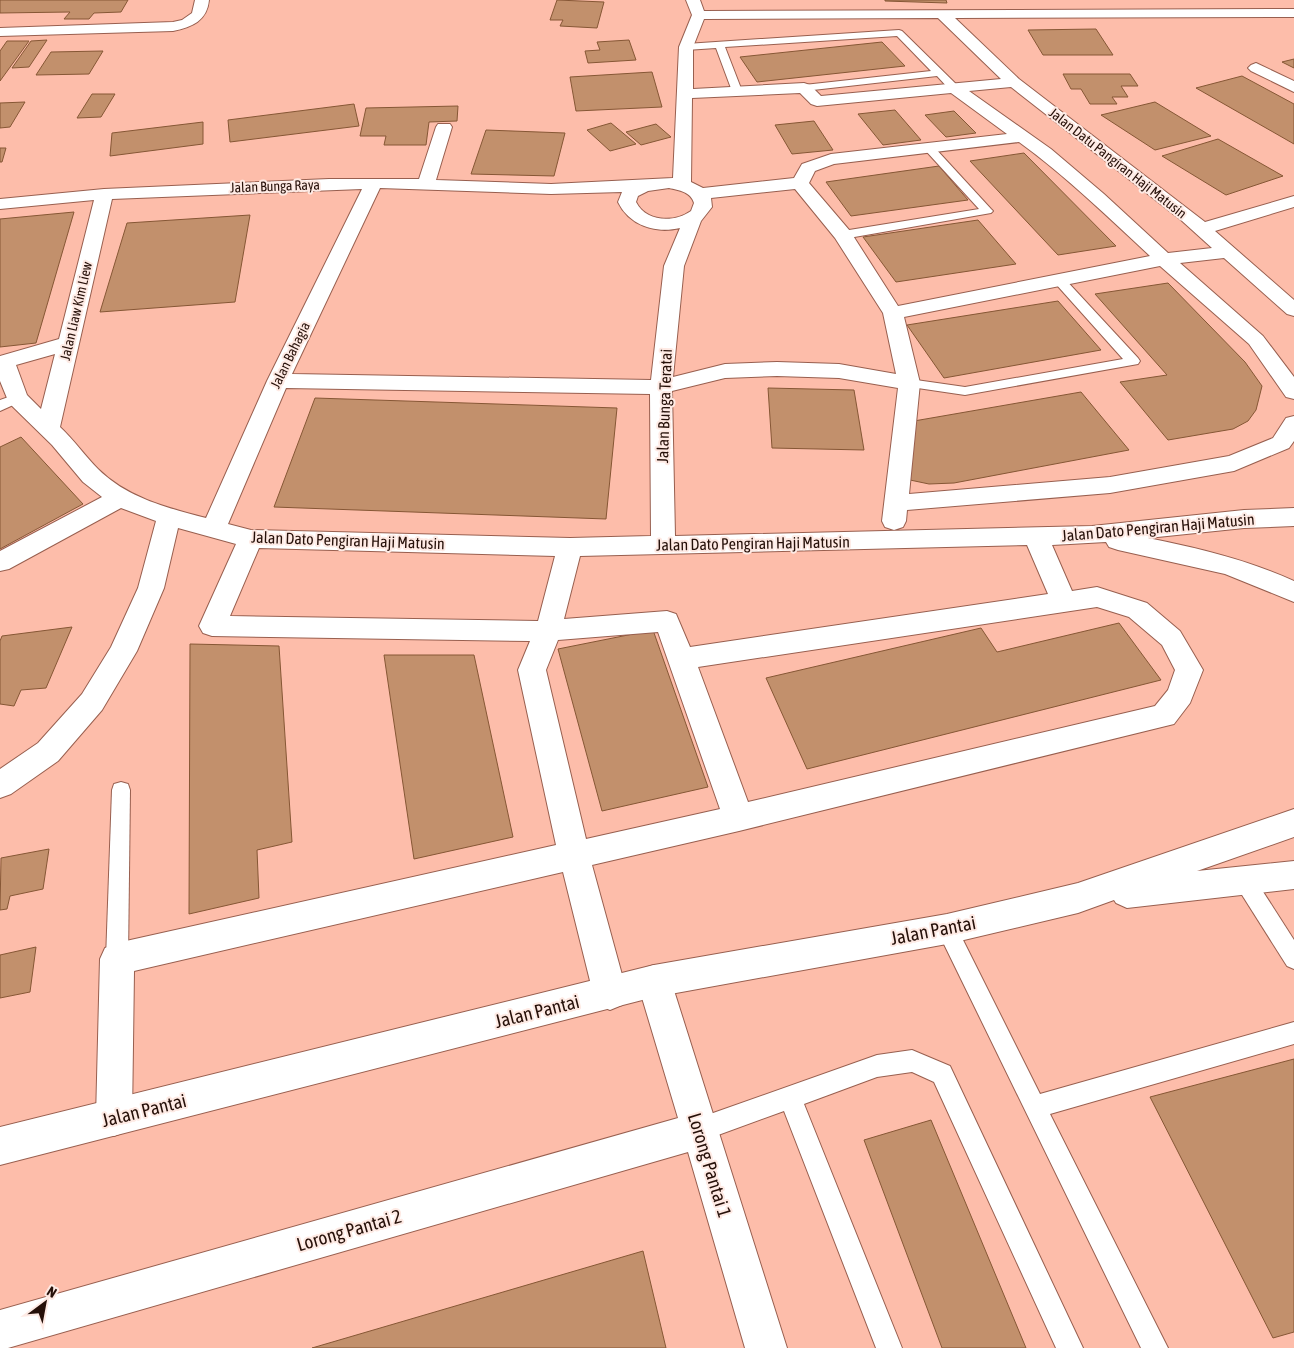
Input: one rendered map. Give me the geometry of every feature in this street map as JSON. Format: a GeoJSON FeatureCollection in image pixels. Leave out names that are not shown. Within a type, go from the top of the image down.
{"type":"FeatureCollection","features":[{"type":"Feature","properties":{"kind":"street"},"geometry":{"type":"LineString","coordinates":[[0,32],[158,28],[182,25],[197,18],[202,7],[202,0]]}},
{"type":"Feature","properties":{"kind":"street"},"geometry":{"type":"LineString","coordinates":[[1063,0],[1071,13]]}},
{"type":"Feature","properties":{"kind":"street"},"geometry":{"type":"LineString","coordinates":[[800,182],[699,194],[682,185],[686,47],[696,8],[943,15],[1294,13]]}},
{"type":"Feature","properties":{"kind":"street","name":"Jalan Datu Pangiran Haji Matusin"},"geometry":{"type":"LineString","coordinates":[[943,15],[1014,82],[1202,229],[1294,310]]}},
{"type":"Feature","properties":{"kind":"street"},"geometry":{"type":"LineString","coordinates":[[1256,68],[1294,87]]}},
{"type":"Feature","properties":{"kind":"street"},"geometry":{"type":"LineString","coordinates":[[684,94],[804,88],[817,101],[1014,82]]}},
{"type":"Feature","properties":{"kind":"street"},"geometry":{"type":"LineString","coordinates":[[954,88],[1045,153],[1098,198],[1256,340],[1294,392]]}},
{"type":"Feature","properties":{"kind":"street"},"geometry":{"type":"LineString","coordinates":[[426,185],[444,127]]}},
{"type":"Feature","properties":{"kind":"street"},"geometry":{"type":"LineString","coordinates":[[800,182],[808,168],[832,159],[1022,137]]}},
{"type":"Feature","properties":{"kind":"street"},"geometry":{"type":"LineString","coordinates":[[800,182],[843,235],[893,313],[909,383],[893,540]]}},
{"type":"Feature","properties":{"kind":"street","name":"Jalan Bunga Raya"},"geometry":{"type":"LineString","coordinates":[[0,204],[104,194],[374,183],[551,189],[644,186],[669,183],[682,185]]}},
{"type":"Feature","properties":{"kind":"street","name":"Jalan Bahagia"},"geometry":{"type":"LineString","coordinates":[[213,530],[278,381],[374,183]]}},
{"type":"Feature","properties":{"kind":"street"},"geometry":{"type":"LineString","coordinates":[[644,186],[634,191],[628,197],[626,204],[628,210],[635,217],[646,221],[670,224],[693,218]]}},
{"type":"Feature","properties":{"kind":"street"},"geometry":{"type":"LineString","coordinates":[[551,189],[572,198],[626,204]]}},
{"type":"Feature","properties":{"kind":"street","name":"Jalan Liaw Kim Liew"},"geometry":{"type":"LineString","coordinates":[[54,434],[69,343],[104,194]]}},
{"type":"Feature","properties":{"kind":"street","name":"Jalan Bunga Teratai"},"geometry":{"type":"LineString","coordinates":[[663,545],[661,387],[674,266],[693,218],[704,206],[704,200],[699,194]]}},
{"type":"Feature","properties":{"kind":"street"},"geometry":{"type":"LineString","coordinates":[[1202,229],[1294,201]]}},
{"type":"Feature","properties":{"kind":"street"},"geometry":{"type":"LineString","coordinates":[[646,221],[674,266]]}},
{"type":"Feature","properties":{"kind":"street"},"geometry":{"type":"LineString","coordinates":[[893,313],[1164,259],[1228,252]]}},
{"type":"Feature","properties":{"kind":"street"},"geometry":{"type":"LineString","coordinates":[[69,343],[2,362],[9,402],[54,434],[91,476],[120,498],[169,517],[213,530]]}},
{"type":"Feature","properties":{"kind":"street"},"geometry":{"type":"LineString","coordinates":[[278,381],[661,387],[725,371],[777,369],[839,372],[909,383]]}},
{"type":"Feature","properties":{"kind":"street"},"geometry":{"type":"LineString","coordinates":[[896,502],[1110,485],[1234,463],[1282,443],[1294,423]]}},
{"type":"Feature","properties":{"kind":"street"},"geometry":{"type":"LineString","coordinates":[[0,562],[120,498]]}},
{"type":"Feature","properties":{"kind":"street"},"geometry":{"type":"LineString","coordinates":[[0,784],[48,752],[92,702],[123,651],[151,588],[169,517]]}},
{"type":"Feature","properties":{"kind":"street","name":"Jalan Dato Pengiran Haji Matusin"},"geometry":{"type":"LineString","coordinates":[[213,530],[251,539],[570,547],[1092,535],[1244,519],[1294,517]]}},
{"type":"Feature","properties":{"kind":"street"},"geometry":{"type":"LineString","coordinates":[[1092,535],[1217,562],[1268,578],[1294,592]]}},
{"type":"Feature","properties":{"kind":"street"},"geometry":{"type":"LineString","coordinates":[[1036,537],[1064,602]]}},
{"type":"Feature","properties":{"kind":"street"},"geometry":{"type":"LineString","coordinates":[[251,539],[212,626],[548,631],[667,621],[739,818]]}},
{"type":"Feature","properties":{"kind":"street"},"geometry":{"type":"LineString","coordinates":[[570,547],[548,631],[532,670],[574,855],[610,993]]}},
{"type":"Feature","properties":{"kind":"street"},"geometry":{"type":"LineString","coordinates":[[114,1118],[117,959],[739,818],[1164,716],[1180,695],[1189,670],[1171,638],[1138,610],[1097,597],[680,659]]}},
{"type":"Feature","properties":{"kind":"street","name":"Jalan Pantai"},"geometry":{"type":"LineString","coordinates":[[0,1146],[654,981],[947,928],[1078,898],[1294,823]]}},
{"type":"Feature","properties":{"kind":"street","name":"Jalan Pantai"},"geometry":{"type":"LineString","coordinates":[[1078,898],[1294,875]]}},
{"type":"Feature","properties":{"kind":"street","name":"Lorong Pantai 1"},"geometry":{"type":"LineString","coordinates":[[654,981],[766,1348]]}},
{"type":"Feature","properties":{"kind":"street","name":"Lorong Pantai 2"},"geometry":{"type":"LineString","coordinates":[[0,1330],[699,1130]]}},
{"type":"Feature","properties":{"kind":"lane"},"geometry":{"type":"LineString","coordinates":[[686,47],[899,33],[954,88]]}},
{"type":"Feature","properties":{"kind":"lane"},"geometry":{"type":"LineString","coordinates":[[720,46],[738,91]]}},
{"type":"Feature","properties":{"kind":"lane"},"geometry":{"type":"LineString","coordinates":[[804,88],[939,73]]}},
{"type":"Feature","properties":{"kind":"lane"},"geometry":{"type":"LineString","coordinates":[[843,235],[988,211],[930,149]]}},
{"type":"Feature","properties":{"kind":"lane"},"geometry":{"type":"LineString","coordinates":[[909,383],[965,391],[1133,361],[1059,280]]}},
{"type":"Feature","properties":{"kind":"lane"},"geometry":{"type":"LineString","coordinates":[[117,959],[121,790]]}},
{"type":"Feature","properties":{"kind":"lane"},"geometry":{"type":"LineString","coordinates":[[1244,880],[1294,959]]}},
{"type":"Feature","properties":{"kind":"lane"},"geometry":{"type":"LineString","coordinates":[[947,928],[1155,1348]]}},
{"type":"Feature","properties":{"kind":"lane"},"geometry":{"type":"LineString","coordinates":[[1034,1107],[1294,1033]]}},
{"type":"Feature","properties":{"kind":"lane"},"geometry":{"type":"LineString","coordinates":[[699,1130],[877,1066],[912,1061],[942,1074],[1070,1348]]}},
{"type":"Feature","properties":{"kind":"lane"},"geometry":{"type":"LineString","coordinates":[[790,1098],[888,1348]]}},
{"type":"Feature","properties":{"kind":"building"},"geometry":{"type":"Polygon","coordinates":[[[0,0],[128,0],[121,12],[94,13],[89,19],[64,19],[70,12],[0,13],[0,0]]]}},
{"type":"Feature","properties":{"kind":"building"},"geometry":{"type":"Polygon","coordinates":[[[557,0],[604,2],[597,28],[560,26],[563,20],[550,20],[557,0]]]}},
{"type":"Feature","properties":{"kind":"building"},"geometry":{"type":"Polygon","coordinates":[[[946,0],[947,3],[885,1],[946,0]]]}},
{"type":"Feature","properties":{"kind":"building"},"geometry":{"type":"Polygon","coordinates":[[[1096,29],[1113,55],[1043,55],[1028,30],[1096,29]]]}},
{"type":"Feature","properties":{"kind":"building"},"geometry":{"type":"Polygon","coordinates":[[[47,40],[29,67],[12,68],[31,41],[47,40]]]}},
{"type":"Feature","properties":{"kind":"building"},"geometry":{"type":"Polygon","coordinates":[[[629,40],[636,60],[588,63],[585,51],[600,50],[597,42],[629,40]]]}},
{"type":"Feature","properties":{"kind":"building"},"geometry":{"type":"Polygon","coordinates":[[[7,41],[29,41],[0,81],[0,51],[7,41]]]}},
{"type":"Feature","properties":{"kind":"building"},"geometry":{"type":"Polygon","coordinates":[[[882,42],[905,66],[757,82],[740,57],[882,42]]]}},
{"type":"Feature","properties":{"kind":"building"},"geometry":{"type":"Polygon","coordinates":[[[103,51],[89,74],[36,75],[51,52],[103,51]]]}},
{"type":"Feature","properties":{"kind":"building"},"geometry":{"type":"Polygon","coordinates":[[[1294,59],[1294,68],[1282,62],[1294,59]]]}},
{"type":"Feature","properties":{"kind":"building"},"geometry":{"type":"Polygon","coordinates":[[[652,72],[662,107],[576,111],[570,77],[652,72]]]}},
{"type":"Feature","properties":{"kind":"building"},"geometry":{"type":"Polygon","coordinates":[[[1063,74],[1130,74],[1138,86],[1121,86],[1128,97],[1112,97],[1117,104],[1090,104],[1081,89],[1071,89],[1063,74]]]}},
{"type":"Feature","properties":{"kind":"building"},"geometry":{"type":"Polygon","coordinates":[[[1242,76],[1294,104],[1294,144],[1196,88],[1242,76]]]}},
{"type":"Feature","properties":{"kind":"building"},"geometry":{"type":"Polygon","coordinates":[[[92,94],[115,94],[101,117],[77,118],[92,94]]]}},
{"type":"Feature","properties":{"kind":"building"},"geometry":{"type":"Polygon","coordinates":[[[25,102],[10,127],[0,128],[0,103],[25,102]]]}},
{"type":"Feature","properties":{"kind":"building"},"geometry":{"type":"Polygon","coordinates":[[[1155,102],[1211,136],[1155,150],[1101,115],[1155,102]]]}},
{"type":"Feature","properties":{"kind":"building"},"geometry":{"type":"Polygon","coordinates":[[[354,104],[359,126],[230,142],[228,120],[354,104]]]}},
{"type":"Feature","properties":{"kind":"building"},"geometry":{"type":"Polygon","coordinates":[[[458,106],[457,121],[429,122],[426,145],[384,145],[386,136],[360,136],[366,108],[458,106]]]}},
{"type":"Feature","properties":{"kind":"building"},"geometry":{"type":"Polygon","coordinates":[[[895,110],[921,140],[883,145],[858,114],[895,110]]]}},
{"type":"Feature","properties":{"kind":"building"},"geometry":{"type":"Polygon","coordinates":[[[954,111],[976,133],[946,137],[925,115],[954,111]]]}},
{"type":"Feature","properties":{"kind":"building"},"geometry":{"type":"Polygon","coordinates":[[[814,121],[833,150],[792,154],[775,125],[814,121]]]}},
{"type":"Feature","properties":{"kind":"building"},"geometry":{"type":"Polygon","coordinates":[[[203,122],[203,144],[110,156],[112,133],[203,122]]]}},
{"type":"Feature","properties":{"kind":"building"},"geometry":{"type":"Polygon","coordinates":[[[611,123],[636,144],[610,151],[587,130],[611,123]]]}},
{"type":"Feature","properties":{"kind":"building"},"geometry":{"type":"Polygon","coordinates":[[[656,124],[671,137],[641,145],[626,132],[656,124]]]}},
{"type":"Feature","properties":{"kind":"building"},"geometry":{"type":"Polygon","coordinates":[[[486,130],[565,133],[554,176],[471,174],[486,130]]]}},
{"type":"Feature","properties":{"kind":"building"},"geometry":{"type":"Polygon","coordinates":[[[1218,139],[1283,176],[1226,195],[1162,156],[1218,139]]]}},
{"type":"Feature","properties":{"kind":"building"},"geometry":{"type":"Polygon","coordinates":[[[0,148],[6,148],[2,162],[0,162],[0,148]]]}},
{"type":"Feature","properties":{"kind":"building"},"geometry":{"type":"Polygon","coordinates":[[[1024,153],[1116,246],[1058,255],[970,161],[1024,153]]]}},
{"type":"Feature","properties":{"kind":"building"},"geometry":{"type":"Polygon","coordinates":[[[939,166],[968,200],[851,216],[826,182],[939,166]]]}},
{"type":"Feature","properties":{"kind":"building"},"geometry":{"type":"Polygon","coordinates":[[[74,212],[36,343],[0,347],[0,219],[74,212]]]}},
{"type":"Feature","properties":{"kind":"building"},"geometry":{"type":"Polygon","coordinates":[[[250,215],[235,302],[100,312],[127,223],[250,215]]]}},
{"type":"Feature","properties":{"kind":"building"},"geometry":{"type":"Polygon","coordinates":[[[978,220],[1016,264],[896,282],[863,237],[978,220]]]}},
{"type":"Feature","properties":{"kind":"building"},"geometry":{"type":"Polygon","coordinates":[[[1168,283],[1245,362],[1262,386],[1256,410],[1248,421],[1233,429],[1168,440],[1120,382],[1167,375],[1095,294],[1168,283]]]}},
{"type":"Feature","properties":{"kind":"building"},"geometry":{"type":"Polygon","coordinates":[[[1058,301],[1101,350],[944,378],[907,325],[1058,301]]]}},
{"type":"Feature","properties":{"kind":"building"},"geometry":{"type":"Polygon","coordinates":[[[768,388],[854,390],[864,450],[772,448],[768,388]]]}},
{"type":"Feature","properties":{"kind":"building"},"geometry":{"type":"Polygon","coordinates":[[[1081,392],[1129,450],[954,483],[929,484],[910,480],[914,421],[1081,392]]]}},
{"type":"Feature","properties":{"kind":"building"},"geometry":{"type":"Polygon","coordinates":[[[315,398],[617,408],[606,519],[274,507],[315,398]]]}},
{"type":"Feature","properties":{"kind":"building"},"geometry":{"type":"Polygon","coordinates":[[[21,437],[83,504],[0,549],[0,447],[21,437]]]}},
{"type":"Feature","properties":{"kind":"building"},"geometry":{"type":"Polygon","coordinates":[[[1119,623],[1161,680],[807,769],[766,678],[981,628],[997,652],[1119,623]]]}},
{"type":"Feature","properties":{"kind":"building"},"geometry":{"type":"Polygon","coordinates":[[[72,627],[46,688],[21,690],[14,706],[0,704],[0,641],[2,636],[72,627]]]}},
{"type":"Feature","properties":{"kind":"building"},"geometry":{"type":"Polygon","coordinates":[[[653,630],[708,787],[602,811],[558,649],[653,630]]]}},
{"type":"Feature","properties":{"kind":"building"},"geometry":{"type":"Polygon","coordinates":[[[190,644],[279,646],[292,842],[257,850],[259,898],[189,914],[190,644]]]}},
{"type":"Feature","properties":{"kind":"building"},"geometry":{"type":"Polygon","coordinates":[[[384,655],[474,655],[513,837],[414,859],[384,655]]]}},
{"type":"Feature","properties":{"kind":"building"},"geometry":{"type":"Polygon","coordinates":[[[49,849],[43,889],[10,896],[7,909],[0,910],[1,858],[49,849]]]}},
{"type":"Feature","properties":{"kind":"building"},"geometry":{"type":"Polygon","coordinates":[[[36,947],[30,992],[0,998],[0,955],[36,947]]]}},
{"type":"Feature","properties":{"kind":"building"},"geometry":{"type":"Polygon","coordinates":[[[1294,1059],[1294,1332],[1273,1338],[1150,1097],[1294,1059]]]}},
{"type":"Feature","properties":{"kind":"building"},"geometry":{"type":"Polygon","coordinates":[[[931,1120],[1026,1348],[942,1348],[864,1140],[931,1120]]]}},
{"type":"Feature","properties":{"kind":"building"},"geometry":{"type":"Polygon","coordinates":[[[643,1251],[666,1348],[312,1348],[643,1251]]]}}]}
